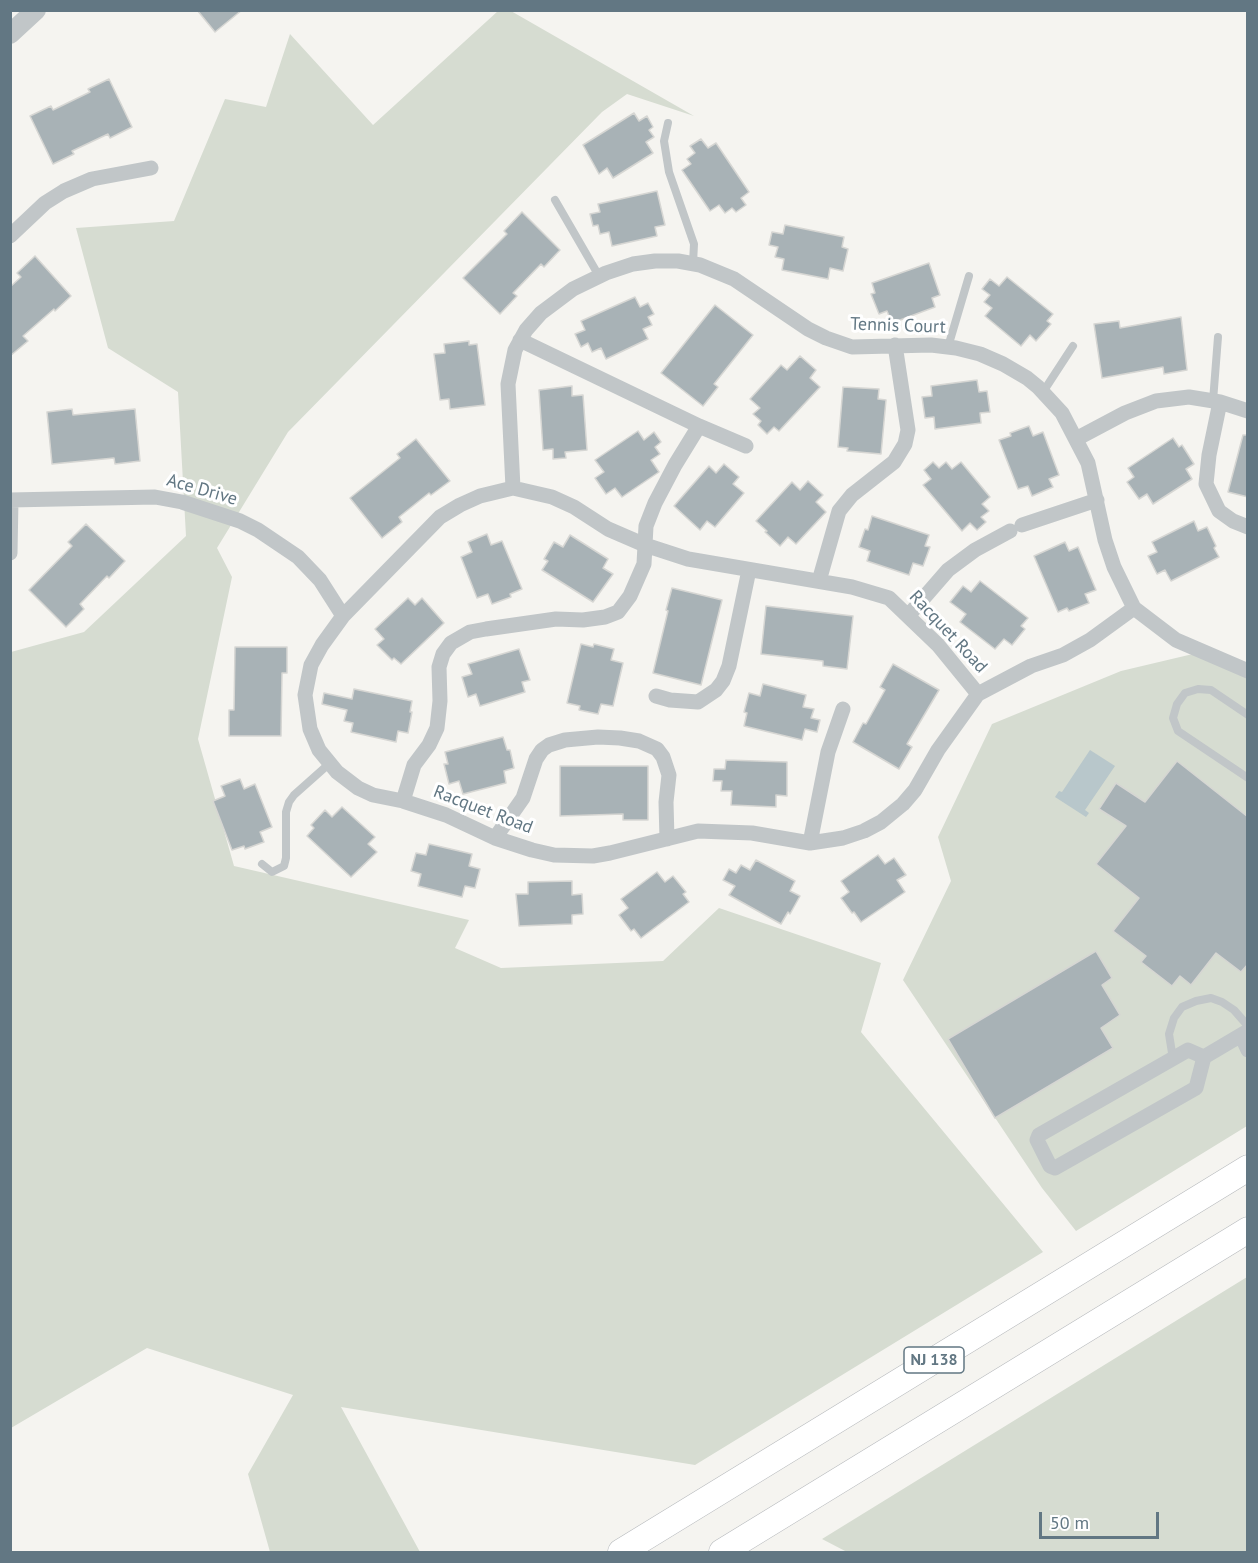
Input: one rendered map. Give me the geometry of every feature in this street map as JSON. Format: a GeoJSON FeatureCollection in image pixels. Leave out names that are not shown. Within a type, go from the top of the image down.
{"type":"FeatureCollection","features":[{"type":"Feature","properties":{"kind":"highway","name":"NJ 138"},"geometry":{"type":"LineString","coordinates":[[621,1552],[1248,1168]]}},
{"type":"Feature","properties":{"kind":"highway","name":"NJ 138"},"geometry":{"type":"LineString","coordinates":[[722,1552],[1248,1230]]}},
{"type":"Feature","properties":{"kind":"street"},"geometry":{"type":"LineString","coordinates":[[10,34],[36,10]]}},
{"type":"Feature","properties":{"kind":"street"},"geometry":{"type":"LineString","coordinates":[[10,236],[45,203],[64,191],[92,179],[151,168]]}},
{"type":"Feature","properties":{"kind":"street","name":"Tennis Court"},"geometry":{"type":"LineString","coordinates":[[513,488],[508,384],[510,367],[520,340],[541,313],[573,289],[599,276],[633,264],[655,261],[693,263],[716,270],[734,279],[808,329],[852,347],[895,345],[948,347],[980,354],[1027,378],[1062,414],[1088,463],[1108,549],[1134,608],[1176,640],[1248,671]]}},
{"type":"Feature","properties":{"kind":"street"},"geometry":{"type":"LineString","coordinates":[[520,340],[699,426],[746,446]]}},
{"type":"Feature","properties":{"kind":"street"},"geometry":{"type":"LineString","coordinates":[[819,581],[839,510],[852,495],[894,462],[905,444],[908,430],[895,345]]}},
{"type":"Feature","properties":{"kind":"street"},"geometry":{"type":"LineString","coordinates":[[1076,439],[1125,413],[1156,401],[1189,397],[1216,401],[1248,411]]}},
{"type":"Feature","properties":{"kind":"street"},"geometry":{"type":"LineString","coordinates":[[1216,401],[1206,484],[1220,511],[1233,521],[1248,527]]}},
{"type":"Feature","properties":{"kind":"street"},"geometry":{"type":"LineString","coordinates":[[403,801],[414,765],[429,745],[437,728],[440,667],[443,654],[451,643],[470,632],[486,629],[556,620],[583,620],[605,617],[618,612],[630,596],[644,564],[646,526],[655,503],[699,426]]}},
{"type":"Feature","properties":{"kind":"street","name":"Racquet Road"},"geometry":{"type":"LineString","coordinates":[[978,694],[938,645],[889,598],[852,587],[688,559],[645,545],[608,528],[552,496],[513,488],[480,496],[440,518],[343,616],[311,665],[306,712],[314,739],[330,763],[342,777],[358,788],[373,795],[403,801],[447,815],[495,838],[532,850],[574,856],[610,853],[698,831],[732,831],[810,843],[843,838],[881,822],[903,804],[915,790],[938,750],[978,694],[1031,666],[1063,655],[1134,608]]}},
{"type":"Feature","properties":{"kind":"street","name":"Ace Drive"},"geometry":{"type":"LineString","coordinates":[[11,500],[155,497],[182,502],[240,521],[258,530],[304,563],[320,580],[343,616]]}},
{"type":"Feature","properties":{"kind":"street"},"geometry":{"type":"LineString","coordinates":[[10,553],[11,500]]}},
{"type":"Feature","properties":{"kind":"street"},"geometry":{"type":"LineString","coordinates":[[908,616],[948,570],[975,550],[1016,528],[1097,500]]}},
{"type":"Feature","properties":{"kind":"street"},"geometry":{"type":"LineString","coordinates":[[656,696],[670,700],[698,702],[716,690],[723,681],[729,666],[749,570]]}},
{"type":"Feature","properties":{"kind":"street"},"geometry":{"type":"LineString","coordinates":[[810,843],[828,752],[843,709]]}},
{"type":"Feature","properties":{"kind":"street"},"geometry":{"type":"LineString","coordinates":[[495,838],[523,798],[536,759],[542,750],[565,740],[598,737],[639,741],[657,749],[663,757],[669,775],[666,802],[667,839]]}},
{"type":"Feature","properties":{"kind":"street"},"geometry":{"type":"LineString","coordinates":[[1204,1057],[1188,1050],[1039,1135],[1037,1140],[1050,1166],[1055,1168],[1196,1088],[1204,1057],[1245,1031],[1248,1050]]}},
{"type":"Feature","properties":{"kind":"lane"},"geometry":{"type":"LineString","coordinates":[[668,123],[664,141],[669,172],[694,244],[693,263]]}},
{"type":"Feature","properties":{"kind":"lane"},"geometry":{"type":"LineString","coordinates":[[555,200],[599,276]]}},
{"type":"Feature","properties":{"kind":"lane"},"geometry":{"type":"LineString","coordinates":[[948,347],[969,276]]}},
{"type":"Feature","properties":{"kind":"lane"},"geometry":{"type":"LineString","coordinates":[[1216,401],[1218,337]]}},
{"type":"Feature","properties":{"kind":"lane"},"geometry":{"type":"LineString","coordinates":[[1043,392],[1073,346]]}},
{"type":"Feature","properties":{"kind":"lane"},"geometry":{"type":"LineString","coordinates":[[1248,715],[1210,690],[1198,688],[1185,693],[1173,718],[1178,731],[1248,778]]}},
{"type":"Feature","properties":{"kind":"lane"},"geometry":{"type":"LineString","coordinates":[[262,864],[272,872],[284,866],[286,812],[289,802],[330,763]]}},
{"type":"Feature","properties":{"kind":"lane"},"geometry":{"type":"LineString","coordinates":[[1173,1059],[1169,1034],[1174,1018],[1182,1007],[1196,1001],[1211,998],[1222,1002],[1234,1010],[1245,1031]]}},
{"type":"Feature","properties":{"kind":"shaded area"},"geometry":{"type":"Polygon","coordinates":[[[498,11],[511,11],[694,116],[627,94],[602,112],[288,432],[217,548],[232,577],[198,739],[234,866],[469,920],[455,948],[501,968],[663,961],[719,908],[881,963],[861,1032],[1043,1252],[695,1465],[341,1407],[420,1552],[270,1552],[248,1474],[293,1395],[147,1348],[11,1428],[11,652],[84,632],[186,536],[178,392],[108,348],[76,228],[174,221],[225,99],[266,107],[290,34],[373,125],[498,11]]]}},
{"type":"Feature","properties":{"kind":"shaded area"},"geometry":{"type":"Polygon","coordinates":[[[1197,653],[1247,678],[1247,1126],[1076,1231],[1042,1188],[903,980],[951,881],[938,837],[992,724],[1121,671],[1197,653]]]}},
{"type":"Feature","properties":{"kind":"shaded area"},"geometry":{"type":"Polygon","coordinates":[[[1090,750],[1115,766],[1085,810],[1089,813],[1086,817],[1055,797],[1059,791],[1062,792],[1090,750]]]}},
{"type":"Feature","properties":{"kind":"shaded area"},"geometry":{"type":"Polygon","coordinates":[[[1247,1277],[1247,1552],[847,1552],[822,1539],[1247,1277]]]}},
{"type":"Feature","properties":{"kind":"building"},"geometry":{"type":"Polygon","coordinates":[[[197,10],[242,10],[215,32],[197,10]]]}},
{"type":"Feature","properties":{"kind":"building"},"geometry":{"type":"Polygon","coordinates":[[[109,79],[132,127],[110,138],[108,134],[72,151],[74,154],[53,164],[30,116],[51,106],[53,110],[90,92],[88,89],[109,79]]]}},
{"type":"Feature","properties":{"kind":"building"},"geometry":{"type":"Polygon","coordinates":[[[634,113],[639,121],[647,116],[653,127],[649,130],[654,137],[646,142],[653,153],[613,178],[607,168],[599,174],[583,145],[634,113]]]}},
{"type":"Feature","properties":{"kind":"building"},"geometry":{"type":"Polygon","coordinates":[[[701,139],[708,148],[716,143],[749,192],[741,198],[746,205],[736,212],[732,208],[725,213],[719,205],[710,211],[682,170],[691,164],[687,159],[695,153],[690,146],[701,139]]]}},
{"type":"Feature","properties":{"kind":"building"},"geometry":{"type":"Polygon","coordinates":[[[657,191],[665,225],[655,227],[657,236],[612,246],[609,232],[600,234],[598,225],[593,226],[590,214],[600,212],[598,204],[657,191]]]}},
{"type":"Feature","properties":{"kind":"building"},"geometry":{"type":"Polygon","coordinates":[[[522,212],[560,250],[544,267],[541,264],[513,293],[517,296],[500,314],[463,278],[507,234],[504,231],[522,212]]]}},
{"type":"Feature","properties":{"kind":"building"},"geometry":{"type":"Polygon","coordinates":[[[785,225],[844,237],[842,247],[848,249],[843,271],[830,268],[828,279],[782,270],[784,259],[775,257],[778,247],[769,245],[772,232],[783,234],[785,225]]]}},
{"type":"Feature","properties":{"kind":"building"},"geometry":{"type":"Polygon","coordinates":[[[35,256],[71,296],[23,336],[28,341],[10,356],[10,287],[21,277],[17,273],[35,256]]]}},
{"type":"Feature","properties":{"kind":"building"},"geometry":{"type":"Polygon","coordinates":[[[929,263],[940,295],[932,298],[935,307],[892,323],[887,311],[879,314],[871,294],[875,293],[872,283],[929,263]]]}},
{"type":"Feature","properties":{"kind":"building"},"geometry":{"type":"Polygon","coordinates":[[[1007,277],[1053,314],[1047,321],[1051,324],[1036,341],[1030,335],[1021,346],[985,316],[992,308],[984,302],[990,295],[982,289],[990,279],[999,286],[1007,277]]]}},
{"type":"Feature","properties":{"kind":"building"},"geometry":{"type":"Polygon","coordinates":[[[635,297],[640,307],[648,303],[654,314],[648,317],[652,325],[643,329],[648,339],[606,359],[601,348],[592,352],[588,343],[581,347],[575,334],[585,330],[581,321],[635,297]]]}},
{"type":"Feature","properties":{"kind":"building"},"geometry":{"type":"Polygon","coordinates":[[[715,305],[753,335],[714,384],[718,387],[703,406],[661,373],[715,305]]]}},
{"type":"Feature","properties":{"kind":"building"},"geometry":{"type":"Polygon","coordinates":[[[1181,317],[1187,370],[1164,374],[1163,367],[1102,378],[1094,324],[1119,321],[1120,328],[1181,317]]]}},
{"type":"Feature","properties":{"kind":"building"},"geometry":{"type":"Polygon","coordinates":[[[469,341],[469,345],[477,344],[485,405],[450,409],[449,399],[440,400],[434,354],[445,353],[444,344],[469,341]]]}},
{"type":"Feature","properties":{"kind":"building"},"geometry":{"type":"Polygon","coordinates":[[[800,356],[816,370],[810,378],[820,387],[779,431],[774,427],[767,434],[758,425],[761,421],[753,414],[760,408],[750,399],[781,365],[787,370],[800,356]]]}},
{"type":"Feature","properties":{"kind":"building"},"geometry":{"type":"Polygon","coordinates":[[[977,380],[979,392],[987,391],[990,412],[980,413],[981,423],[935,429],[934,417],[925,418],[922,397],[932,396],[931,386],[977,380]]]}},
{"type":"Feature","properties":{"kind":"building"},"geometry":{"type":"Polygon","coordinates":[[[572,386],[572,396],[583,395],[587,450],[565,452],[566,458],[553,459],[553,449],[543,450],[539,390],[572,386]]]}},
{"type":"Feature","properties":{"kind":"building"},"geometry":{"type":"Polygon","coordinates":[[[843,387],[879,389],[878,399],[886,400],[881,454],[847,451],[848,448],[838,447],[843,387]]]}},
{"type":"Feature","properties":{"kind":"building"},"geometry":{"type":"Polygon","coordinates":[[[72,409],[73,415],[135,409],[140,461],[115,464],[114,458],[52,464],[47,412],[72,409]]]}},
{"type":"Feature","properties":{"kind":"building"},"geometry":{"type":"Polygon","coordinates":[[[1029,426],[1033,436],[1043,432],[1059,475],[1049,479],[1053,487],[1032,496],[1028,486],[1018,489],[999,440],[1029,426]]]}},
{"type":"Feature","properties":{"kind":"building"},"geometry":{"type":"Polygon","coordinates":[[[638,431],[644,440],[654,432],[661,442],[655,447],[660,454],[651,460],[659,472],[622,497],[615,488],[606,494],[595,478],[604,472],[595,460],[638,431]]]}},
{"type":"Feature","properties":{"kind":"building"},"geometry":{"type":"Polygon","coordinates":[[[1243,435],[1248,435],[1248,497],[1228,492],[1243,435]]]}},
{"type":"Feature","properties":{"kind":"building"},"geometry":{"type":"Polygon","coordinates":[[[1173,438],[1179,447],[1182,445],[1194,464],[1186,469],[1192,479],[1153,504],[1147,494],[1139,499],[1127,482],[1134,477],[1128,468],[1173,438]]]}},
{"type":"Feature","properties":{"kind":"building"},"geometry":{"type":"Polygon","coordinates":[[[416,439],[450,481],[431,495],[429,493],[399,517],[402,522],[382,538],[350,498],[400,458],[397,454],[416,439]]]}},
{"type":"Feature","properties":{"kind":"building"},"geometry":{"type":"Polygon","coordinates":[[[933,462],[939,468],[946,462],[952,469],[961,462],[990,497],[982,504],[989,511],[981,517],[986,522],[977,530],[970,523],[962,531],[923,485],[931,479],[924,470],[933,462]]]}},
{"type":"Feature","properties":{"kind":"building"},"geometry":{"type":"Polygon","coordinates":[[[724,464],[739,477],[733,484],[744,493],[715,527],[707,521],[700,530],[674,506],[709,466],[716,473],[724,464]]]}},
{"type":"Feature","properties":{"kind":"building"},"geometry":{"type":"Polygon","coordinates":[[[808,481],[823,495],[816,502],[826,512],[796,544],[788,537],[780,546],[756,521],[792,482],[800,490],[808,481]]]}},
{"type":"Feature","properties":{"kind":"building"},"geometry":{"type":"Polygon","coordinates":[[[872,516],[929,535],[925,546],[930,547],[923,566],[913,563],[909,575],[867,561],[870,551],[859,547],[872,516]]]}},
{"type":"Feature","properties":{"kind":"building"},"geometry":{"type":"Polygon","coordinates":[[[1194,521],[1198,531],[1207,527],[1219,557],[1171,581],[1165,570],[1157,574],[1148,556],[1157,552],[1152,542],[1194,521]]]}},
{"type":"Feature","properties":{"kind":"building"},"geometry":{"type":"Polygon","coordinates":[[[86,524],[125,561],[80,604],[84,609],[66,627],[29,590],[72,546],[68,542],[86,524]]]}},
{"type":"Feature","properties":{"kind":"building"},"geometry":{"type":"Polygon","coordinates":[[[487,534],[491,545],[502,541],[522,589],[510,594],[511,597],[492,604],[488,594],[477,598],[461,557],[472,552],[468,542],[487,534]]]}},
{"type":"Feature","properties":{"kind":"building"},"geometry":{"type":"Polygon","coordinates":[[[570,535],[608,559],[603,568],[613,574],[593,602],[542,570],[548,561],[544,559],[554,542],[563,547],[570,535]]]}},
{"type":"Feature","properties":{"kind":"building"},"geometry":{"type":"Polygon","coordinates":[[[1065,542],[1069,551],[1078,547],[1096,590],[1085,594],[1089,603],[1069,611],[1067,608],[1058,612],[1034,556],[1065,542]]]}},
{"type":"Feature","properties":{"kind":"building"},"geometry":{"type":"Polygon","coordinates":[[[980,581],[1028,618],[1021,626],[1025,629],[1012,645],[1004,639],[995,649],[960,622],[966,614],[950,602],[963,586],[971,592],[980,581]]]}},
{"type":"Feature","properties":{"kind":"building"},"geometry":{"type":"Polygon","coordinates":[[[672,588],[722,600],[701,685],[653,673],[672,588]]]}},
{"type":"Feature","properties":{"kind":"building"},"geometry":{"type":"Polygon","coordinates":[[[408,598],[415,605],[422,598],[444,623],[401,664],[394,658],[392,660],[377,645],[384,639],[375,629],[408,598]]]}},
{"type":"Feature","properties":{"kind":"building"},"geometry":{"type":"Polygon","coordinates":[[[766,606],[853,616],[847,669],[823,666],[823,661],[761,654],[766,606]]]}},
{"type":"Feature","properties":{"kind":"building"},"geometry":{"type":"Polygon","coordinates":[[[581,644],[593,647],[594,644],[614,649],[611,660],[623,663],[613,706],[601,704],[598,714],[579,710],[580,706],[567,703],[581,644]]]}},
{"type":"Feature","properties":{"kind":"building"},"geometry":{"type":"Polygon","coordinates":[[[235,647],[287,647],[287,673],[282,673],[281,736],[229,736],[229,710],[234,710],[235,647]]]}},
{"type":"Feature","properties":{"kind":"building"},"geometry":{"type":"Polygon","coordinates":[[[519,649],[530,680],[522,682],[525,692],[480,706],[476,694],[468,697],[462,677],[472,674],[468,664],[519,649]]]}},
{"type":"Feature","properties":{"kind":"building"},"geometry":{"type":"Polygon","coordinates":[[[893,664],[939,690],[907,744],[912,747],[899,769],[853,742],[885,690],[880,687],[893,664]]]}},
{"type":"Feature","properties":{"kind":"building"},"geometry":{"type":"Polygon","coordinates":[[[763,684],[806,695],[803,707],[814,709],[811,718],[820,720],[817,732],[805,729],[802,740],[744,726],[747,713],[744,712],[749,693],[760,696],[763,684]]]}},
{"type":"Feature","properties":{"kind":"building"},"geometry":{"type":"Polygon","coordinates":[[[354,689],[412,701],[408,733],[398,731],[396,742],[351,732],[353,723],[344,721],[347,710],[322,704],[324,693],[352,699],[354,689]]]}},
{"type":"Feature","properties":{"kind":"building"},"geometry":{"type":"Polygon","coordinates":[[[503,737],[507,750],[510,750],[514,768],[504,771],[506,783],[463,794],[459,781],[449,784],[444,764],[448,764],[445,752],[503,737]]]}},
{"type":"Feature","properties":{"kind":"building"},"geometry":{"type":"Polygon","coordinates":[[[726,760],[787,762],[787,796],[776,795],[776,807],[731,805],[732,791],[721,791],[722,781],[713,781],[714,769],[725,769],[726,760]]]}},
{"type":"Feature","properties":{"kind":"building"},"geometry":{"type":"Polygon","coordinates":[[[1177,761],[1248,817],[1248,964],[1241,972],[1216,953],[1191,985],[1180,976],[1172,986],[1141,962],[1146,956],[1113,931],[1139,898],[1096,864],[1126,826],[1099,809],[1116,783],[1145,802],[1177,761]]]}},
{"type":"Feature","properties":{"kind":"building"},"geometry":{"type":"Polygon","coordinates":[[[560,766],[648,766],[648,820],[623,820],[623,814],[560,816],[560,766]]]}},
{"type":"Feature","properties":{"kind":"building"},"geometry":{"type":"Polygon","coordinates":[[[240,779],[244,789],[255,784],[272,827],[260,832],[264,842],[245,849],[244,846],[232,850],[213,801],[225,796],[221,786],[240,779]]]}},
{"type":"Feature","properties":{"kind":"building"},"geometry":{"type":"Polygon","coordinates":[[[342,807],[375,837],[368,844],[377,852],[351,877],[307,836],[314,828],[311,825],[325,810],[332,817],[342,807]]]}},
{"type":"Feature","properties":{"kind":"building"},"geometry":{"type":"Polygon","coordinates":[[[429,844],[472,854],[469,866],[480,869],[475,888],[465,886],[462,897],[418,886],[421,874],[411,871],[416,853],[426,855],[429,844]]]}},
{"type":"Feature","properties":{"kind":"building"},"geometry":{"type":"Polygon","coordinates":[[[878,855],[885,864],[894,858],[906,875],[897,880],[905,892],[861,922],[841,898],[849,892],[841,881],[878,855]]]}},
{"type":"Feature","properties":{"kind":"building"},"geometry":{"type":"Polygon","coordinates":[[[756,860],[795,881],[790,891],[800,896],[790,914],[788,912],[781,924],[729,895],[735,886],[723,880],[729,869],[736,873],[741,865],[750,870],[756,860]]]}},
{"type":"Feature","properties":{"kind":"building"},"geometry":{"type":"Polygon","coordinates":[[[657,872],[665,882],[673,876],[686,892],[683,894],[689,902],[641,938],[634,929],[631,931],[619,915],[628,908],[621,899],[657,872]]]}},
{"type":"Feature","properties":{"kind":"building"},"geometry":{"type":"Polygon","coordinates":[[[572,881],[572,895],[582,894],[583,914],[572,915],[572,924],[519,926],[516,894],[528,894],[528,882],[572,881]]]}},
{"type":"Feature","properties":{"kind":"building"},"geometry":{"type":"Polygon","coordinates":[[[1096,951],[1112,978],[1102,985],[1120,1015],[1101,1028],[1113,1048],[995,1118],[948,1039],[1096,951]]]}}]}
